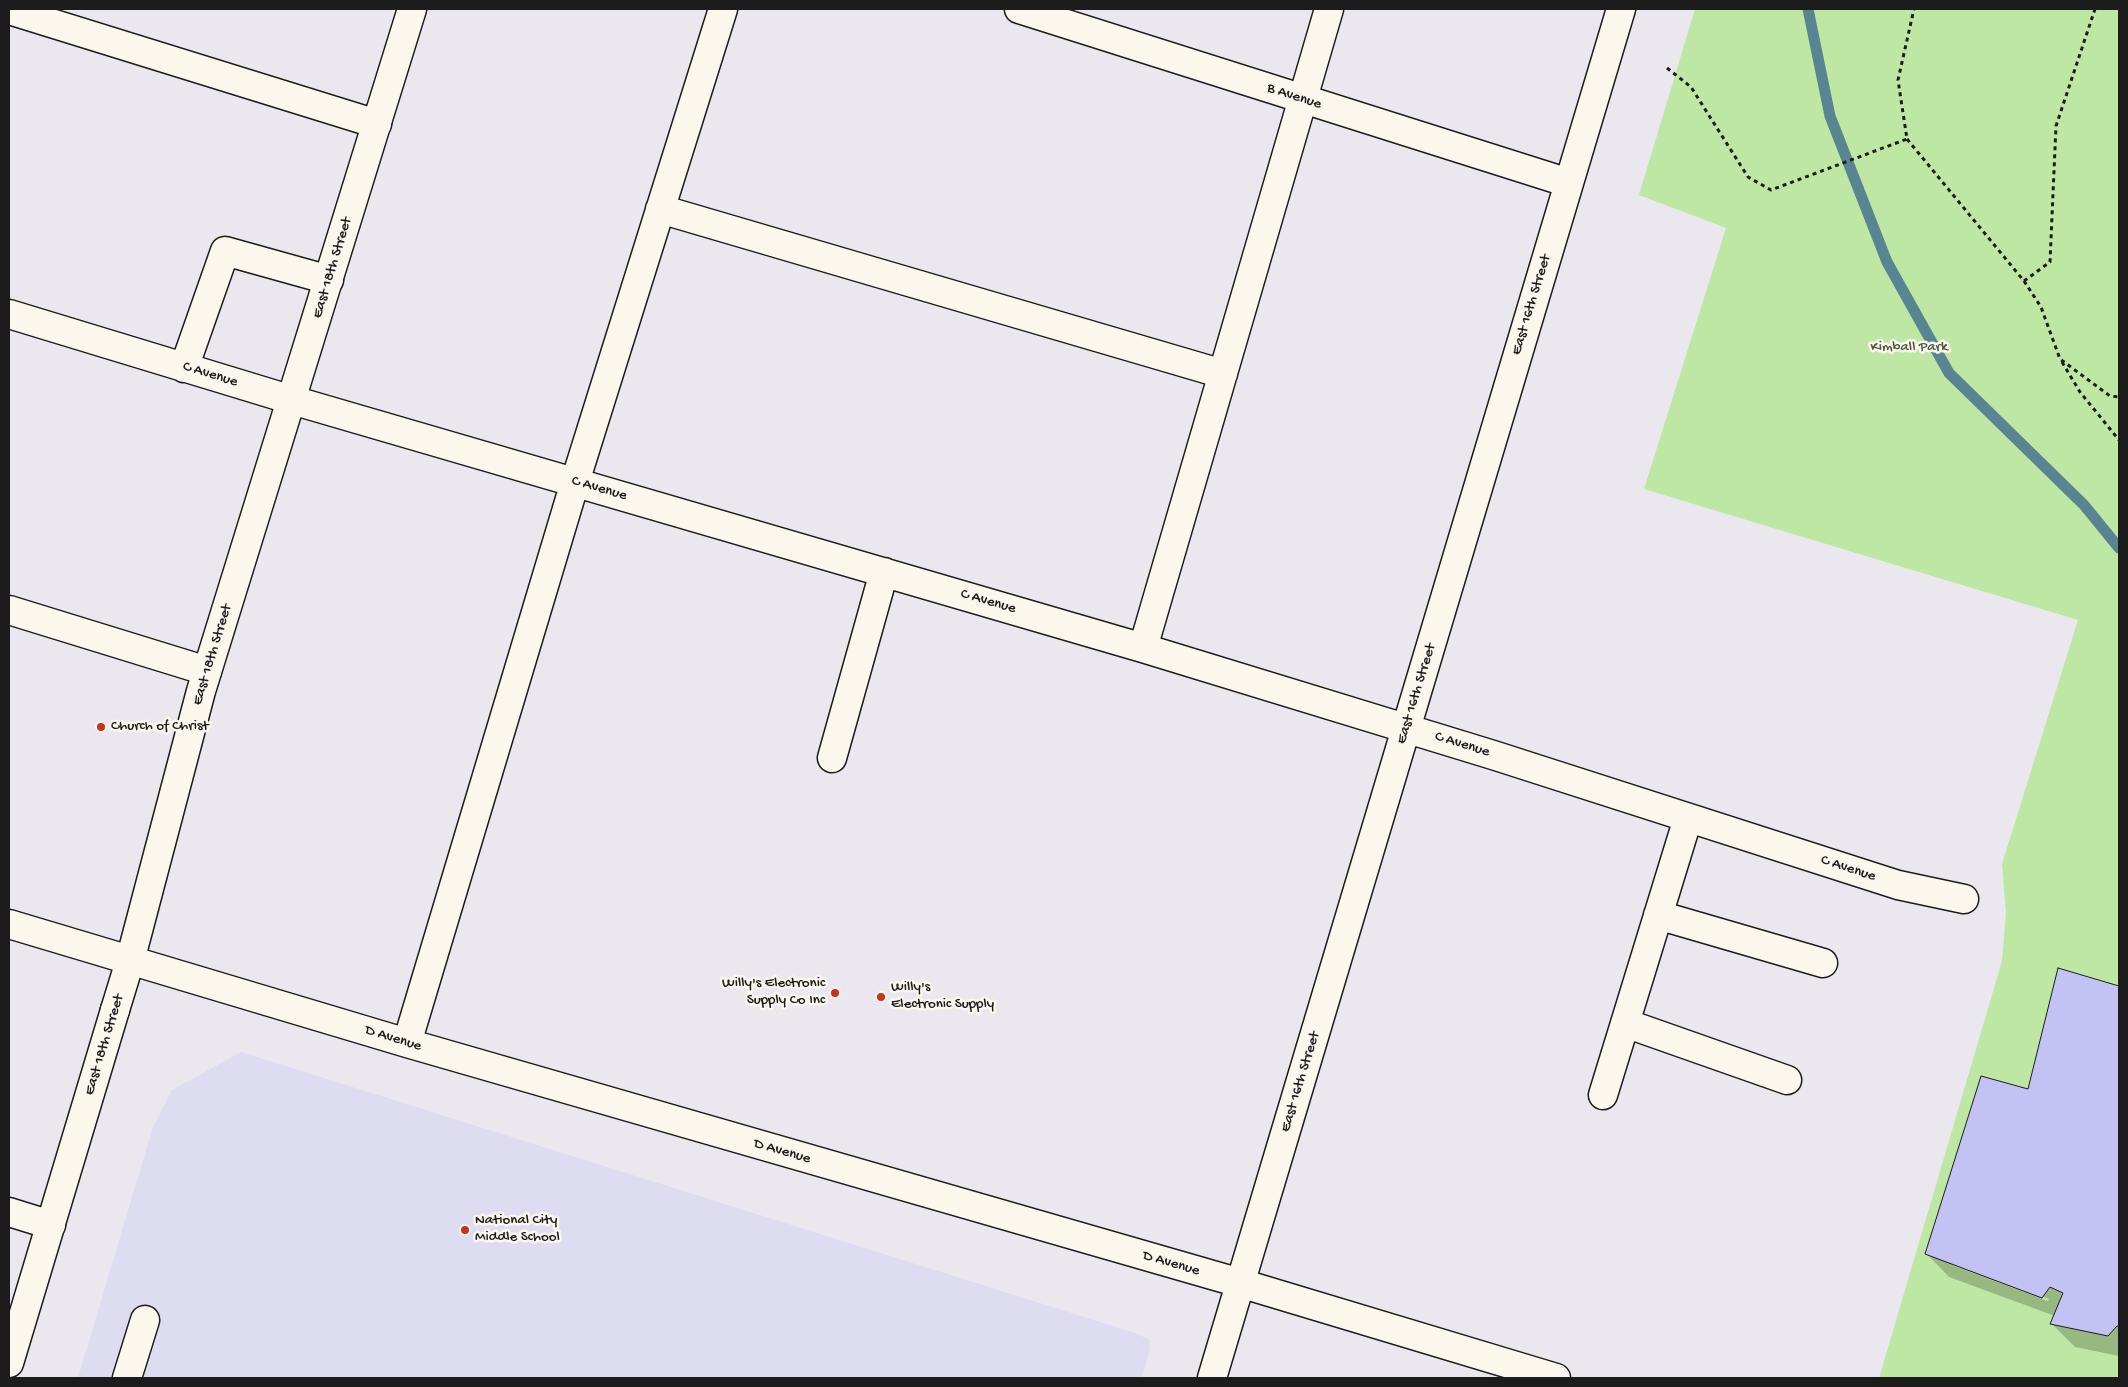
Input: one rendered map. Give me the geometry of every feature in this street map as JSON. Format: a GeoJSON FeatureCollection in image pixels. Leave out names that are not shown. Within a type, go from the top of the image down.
{"type":"FeatureCollection","features":[{"type":"Feature","properties":{"kind":"street","name":"East 18th Street"},"geometry":{"type":"LineString","coordinates":[[9,1363],[130,961],[207,671],[412,9]]}},
{"type":"Feature","properties":{"kind":"street"},"geometry":{"type":"LineString","coordinates":[[407,1043],[575,482],[723,9]]}},
{"type":"Feature","properties":{"kind":"street","name":"B Avenue"},"geometry":{"type":"LineString","coordinates":[[1019,9],[1569,183]]}},
{"type":"Feature","properties":{"kind":"street"},"geometry":{"type":"LineString","coordinates":[[1143,648],[1329,9]]}},
{"type":"Feature","properties":{"kind":"street","name":"East 16th Street"},"geometry":{"type":"LineString","coordinates":[[1212,1378],[1621,9]]}},
{"type":"Feature","properties":{"kind":"street"},"geometry":{"type":"LineString","coordinates":[[9,10],[376,124]]}},
{"type":"Feature","properties":{"kind":"street"},"geometry":{"type":"LineString","coordinates":[[660,209],[1223,374]]}},
{"type":"Feature","properties":{"kind":"street"},"geometry":{"type":"LineString","coordinates":[[184,368],[224,250],[329,280]]}},
{"type":"Feature","properties":{"kind":"street","name":"C Avenue"},"geometry":{"type":"LineString","coordinates":[[9,314],[292,400],[1143,648],[1406,728],[1898,885],[1964,899]]}},
{"type":"Feature","properties":{"kind":"street"},"geometry":{"type":"LineString","coordinates":[[832,758],[884,572]]}},
{"type":"Feature","properties":{"kind":"street"},"geometry":{"type":"LineString","coordinates":[[9,610],[207,671]]}},
{"type":"Feature","properties":{"kind":"street"},"geometry":{"type":"LineString","coordinates":[[1604,1095],[1688,818]]}},
{"type":"Feature","properties":{"kind":"street"},"geometry":{"type":"LineString","coordinates":[[1658,915],[1823,963]]}},
{"type":"Feature","properties":{"kind":"street","name":"D Avenue"},"geometry":{"type":"LineString","coordinates":[[9,924],[407,1043],[1240,1283],[1556,1378]]}},
{"type":"Feature","properties":{"kind":"street"},"geometry":{"type":"LineString","coordinates":[[1626,1023],[1787,1080]]}},
{"type":"Feature","properties":{"kind":"street"},"geometry":{"type":"LineString","coordinates":[[9,1212],[52,1225]]}},
{"type":"Feature","properties":{"kind":"street"},"geometry":{"type":"LineString","coordinates":[[127,1378],[145,1320]]}},
{"type":"Feature","properties":{"kind":"path"},"geometry":{"type":"LineString","coordinates":[[1914,9],[1898,80],[1907,139],[2024,281],[2041,307],[2060,359],[2080,392],[2119,440]]}},
{"type":"Feature","properties":{"kind":"path"},"geometry":{"type":"LineString","coordinates":[[2024,281],[2050,262],[2056,126],[2095,9]]}},
{"type":"Feature","properties":{"kind":"path"},"geometry":{"type":"LineString","coordinates":[[1667,68],[1690,87],[1748,177],[1772,190],[1888,148],[1907,139]]}},
{"type":"Feature","properties":{"kind":"path"},"geometry":{"type":"LineString","coordinates":[[2060,359],[2110,396],[2119,397]]}},
{"type":"Feature","properties":{"kind":"shaded area","name":"National City Middle School"},"geometry":{"type":"Polygon","coordinates":[[[241,1052],[1135,1333],[1150,1340],[1149,1353],[1142,1378],[78,1378],[153,1127],[172,1090],[241,1052]]]}},
{"type":"Feature","properties":{"kind":"green space","name":"Kimball Park"},"geometry":{"type":"Polygon","coordinates":[[[1695,9],[2119,9],[2119,1378],[1879,1378],[2002,961],[2006,913],[2002,864],[2078,620],[1644,489],[1726,228],[1639,195],[1695,9]]]}},
{"type":"Feature","properties":{"kind":"building"},"geometry":{"type":"Polygon","coordinates":[[[2058,968],[2119,986],[2119,1326],[2108,1336],[2050,1324],[2063,1293],[2050,1287],[2042,1298],[1925,1254],[1981,1076],[2028,1089],[2058,968]]]}},
{"type":"Feature","properties":{"kind":"waterway"},"geometry":{"type":"LineString","coordinates":[[1808,9],[1830,116],[1887,262],[1949,373],[2084,505],[2119,548]]}},
{"type":"Feature","properties":{"kind":"place","name":"Church of Christ"},"geometry":{"type":"Point","coordinates":[101,727]}},
{"type":"Feature","properties":{"kind":"place","name":"Willy's Electronic Supply Co Inc"},"geometry":{"type":"Point","coordinates":[835,993]}},
{"type":"Feature","properties":{"kind":"place","name":"Willy's Electronic Supply"},"geometry":{"type":"Point","coordinates":[881,997]}},
{"type":"Feature","properties":{"kind":"place","name":"National City Middle School"},"geometry":{"type":"Point","coordinates":[465,1230]}}]}
